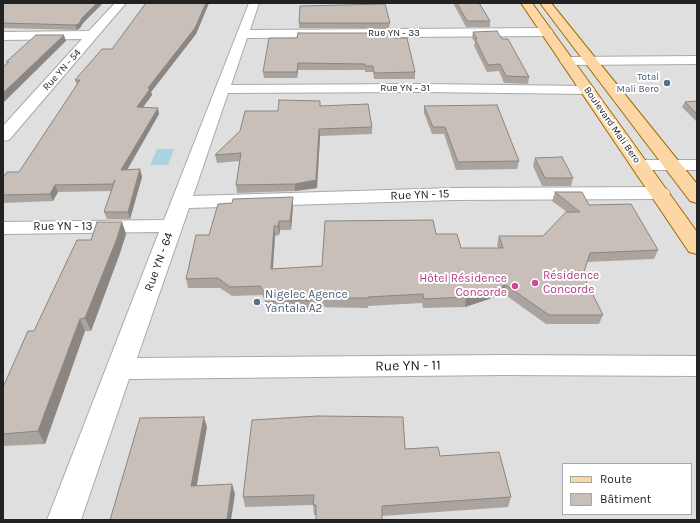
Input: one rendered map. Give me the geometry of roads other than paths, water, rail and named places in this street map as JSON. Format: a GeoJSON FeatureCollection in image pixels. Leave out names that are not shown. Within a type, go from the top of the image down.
{"type":"FeatureCollection","features":[{"type":"Feature","properties":{"kind":"main road","name":"Boulevard Mali Bero"},"geometry":{"type":"LineString","coordinates":[[526,3],[697,246]]}},
{"type":"Feature","properties":{"kind":"main road","name":"Boulevard Mali Bero"},"geometry":{"type":"LineString","coordinates":[[545,3],[697,197]]}},
{"type":"Feature","properties":{"kind":"street","name":"Rue YN - 54"},"geometry":{"type":"LineString","coordinates":[[4,134],[121,3]]}},
{"type":"Feature","properties":{"kind":"street","name":"Rue YN - 64"},"geometry":{"type":"LineString","coordinates":[[64,520],[254,3]]}},
{"type":"Feature","properties":{"kind":"street","name":"Rue YN - 33"},"geometry":{"type":"LineString","coordinates":[[242,34],[547,32]]}},
{"type":"Feature","properties":{"kind":"street"},"geometry":{"type":"LineString","coordinates":[[3,36],[92,36]]}},
{"type":"Feature","properties":{"kind":"street"},"geometry":{"type":"LineString","coordinates":[[567,61],[697,60]]}},
{"type":"Feature","properties":{"kind":"street","name":"Rue YN - 31"},"geometry":{"type":"LineString","coordinates":[[222,88],[588,90]]}},
{"type":"Feature","properties":{"kind":"street"},"geometry":{"type":"LineString","coordinates":[[640,166],[697,165]]}},
{"type":"Feature","properties":{"kind":"street","name":"Rue YN - 15"},"geometry":{"type":"LineString","coordinates":[[181,202],[453,194],[660,193]]}},
{"type":"Feature","properties":{"kind":"street","name":"Rue YN - 13"},"geometry":{"type":"LineString","coordinates":[[3,228],[172,226]]}},
{"type":"Feature","properties":{"kind":"street","name":"Rue YN - 11"},"geometry":{"type":"LineString","coordinates":[[120,369],[494,365],[697,366]]}},
{"type":"Feature","properties":{"kind":"water"},"geometry":{"type":"Polygon","coordinates":[[[157,149],[174,149],[168,165],[150,165],[157,149]]]}},
{"type":"Feature","properties":{"kind":"place","name":"Total Mali Bero"},"geometry":{"type":"Point","coordinates":[667,83]}},
{"type":"Feature","properties":{"kind":"place","name":"Résidence Concorde"},"geometry":{"type":"Point","coordinates":[535,283]}},
{"type":"Feature","properties":{"kind":"place","name":"Hôtel Résidence Concorde"},"geometry":{"type":"Point","coordinates":[515,286]}},
{"type":"Feature","properties":{"kind":"place","name":"Nigelec Agence Yantala A2"},"geometry":{"type":"Point","coordinates":[257,302]}}]}
